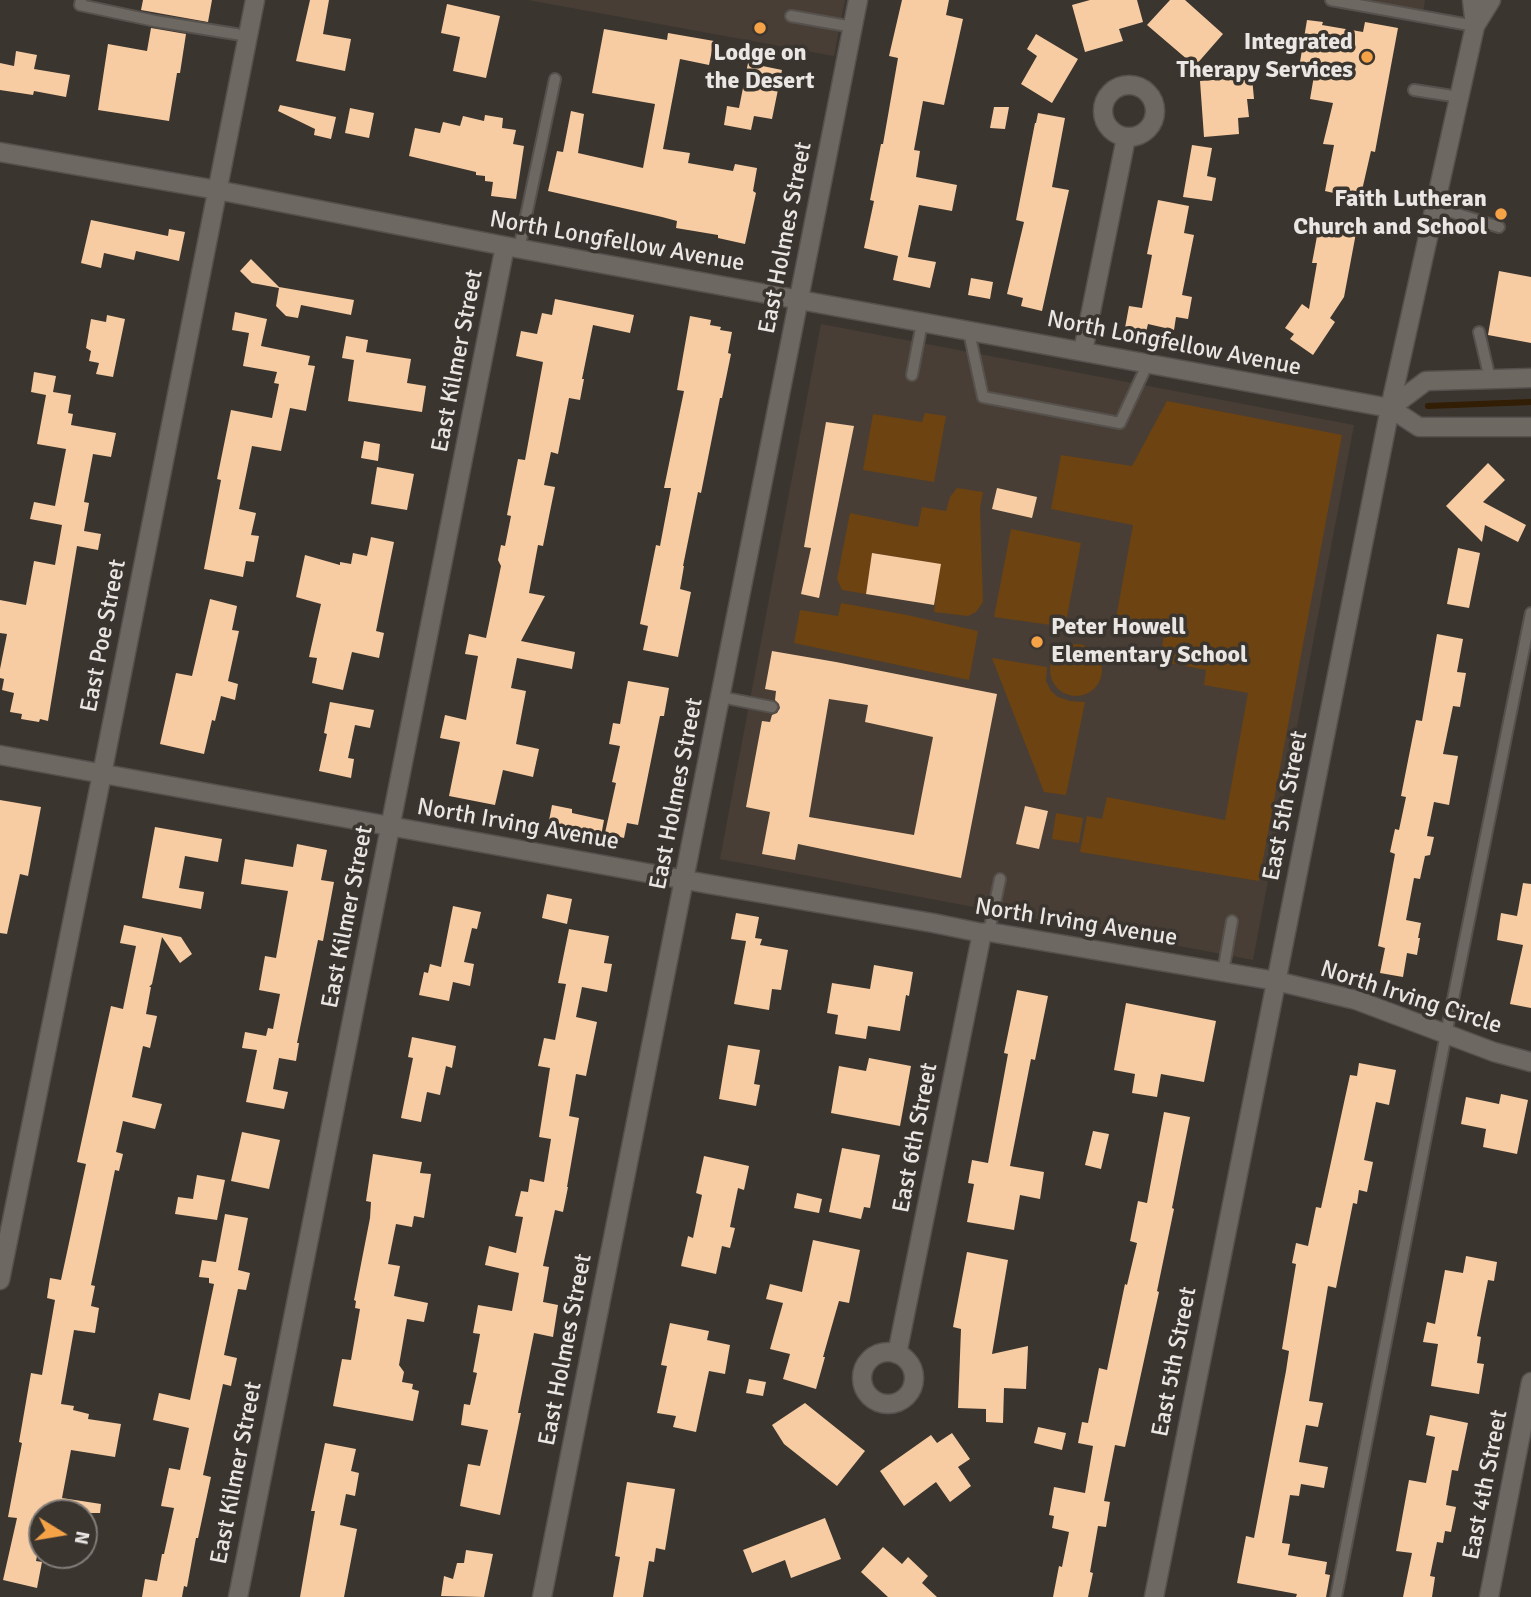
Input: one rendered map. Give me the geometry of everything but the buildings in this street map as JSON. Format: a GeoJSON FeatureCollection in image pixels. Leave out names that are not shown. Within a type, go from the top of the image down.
{"type":"FeatureCollection","features":[{"type":"Feature","properties":{"kind":"street","name":"East Poe Street"},"geometry":{"type":"LineString","coordinates":[[0,1280],[254,0]]}},
{"type":"Feature","properties":{"kind":"street","name":"East Holmes Street"},"geometry":{"type":"LineString","coordinates":[[542,1597],[858,0]]}},
{"type":"Feature","properties":{"kind":"street","name":"East 5th Street"},"geometry":{"type":"LineString","coordinates":[[1472,0],[1475,26]]}},
{"type":"Feature","properties":{"kind":"street","name":"East 5th Street"},"geometry":{"type":"LineString","coordinates":[[1154,1597],[1390,408],[1475,26],[1491,0]]}},
{"type":"Feature","properties":{"kind":"street"},"geometry":{"type":"LineString","coordinates":[[1083,351],[1126,138]]}},
{"type":"Feature","properties":{"kind":"street","name":"North Longfellow Avenue"},"geometry":{"type":"LineString","coordinates":[[0,152],[1390,408],[1419,427],[1531,427]]}},
{"type":"Feature","properties":{"kind":"street","name":"East Kilmer Street"},"geometry":{"type":"LineString","coordinates":[[238,1597],[391,827],[512,248]]}},
{"type":"Feature","properties":{"kind":"street"},"geometry":{"type":"LineString","coordinates":[[1390,408],[1426,381],[1531,378]]}},
{"type":"Feature","properties":{"kind":"street","name":"North Irving Avenue"},"geometry":{"type":"LineString","coordinates":[[0,755],[685,880],[1276,981]]}},
{"type":"Feature","properties":{"kind":"street","name":"East 6th Street"},"geometry":{"type":"LineString","coordinates":[[897,1354],[986,933]]}},
{"type":"Feature","properties":{"kind":"street","name":"North Irving Circle"},"geometry":{"type":"LineString","coordinates":[[1276,981],[1356,1000],[1494,1052],[1531,1062]]}},
{"type":"Feature","properties":{"kind":"street","name":"East 4th Street"},"geometry":{"type":"LineString","coordinates":[[1489,1597],[1531,1382]]}},
{"type":"Feature","properties":{"kind":"lane"},"geometry":{"type":"LineString","coordinates":[[81,0],[80,5],[143,19],[248,36]]}},
{"type":"Feature","properties":{"kind":"lane"},"geometry":{"type":"LineString","coordinates":[[1331,0],[1475,26]]}},
{"type":"Feature","properties":{"kind":"lane"},"geometry":{"type":"LineString","coordinates":[[791,16],[853,27]]}},
{"type":"Feature","properties":{"kind":"lane"},"geometry":{"type":"LineString","coordinates":[[512,248],[555,79]]}},
{"type":"Feature","properties":{"kind":"lane"},"geometry":{"type":"LineString","coordinates":[[1414,90],[1459,97]]}},
{"type":"Feature","properties":{"kind":"lane"},"geometry":{"type":"LineString","coordinates":[[1435,207],[1499,227]]}},
{"type":"Feature","properties":{"kind":"lane"},"geometry":{"type":"LineString","coordinates":[[912,375],[922,323]]}},
{"type":"Feature","properties":{"kind":"lane"},"geometry":{"type":"LineString","coordinates":[[969,332],[984,397],[1120,423],[1147,365]]}},
{"type":"Feature","properties":{"kind":"lane"},"geometry":{"type":"LineString","coordinates":[[1479,332],[1490,379]]}},
{"type":"Feature","properties":{"kind":"lane"},"geometry":{"type":"LineString","coordinates":[[1336,1597],[1531,613]]}},
{"type":"Feature","properties":{"kind":"lane"},"geometry":{"type":"LineString","coordinates":[[721,697],[772,707]]}},
{"type":"Feature","properties":{"kind":"lane"},"geometry":{"type":"LineString","coordinates":[[986,933],[1000,879]]}},
{"type":"Feature","properties":{"kind":"lane"},"geometry":{"type":"LineString","coordinates":[[1223,972],[1232,921]]}},
{"type":"Feature","properties":{"kind":"shaded area","name":"Lodge on the Desert"},"geometry":{"type":"Polygon","coordinates":[[[528,0],[845,0],[834,56],[528,0]]]}},
{"type":"Feature","properties":{"kind":"shaded area"},"geometry":{"type":"Polygon","coordinates":[[[1354,0],[1425,0],[1423,13],[1354,0]]]}},
{"type":"Feature","properties":{"kind":"shaded area","name":"Peter Howell Elementary School"},"geometry":{"type":"Polygon","coordinates":[[[821,324],[1354,425],[1253,960],[720,859],[821,324]]]}},
{"type":"Feature","properties":{"kind":"shaded area"},"geometry":{"type":"Polygon","coordinates":[[[1167,401],[1342,435],[1259,881],[1080,852],[1087,816],[1102,819],[1107,797],[1225,820],[1248,693],[1204,685],[1206,670],[1160,661],[1165,627],[1116,618],[1133,525],[1051,509],[1061,455],[1132,466],[1167,401]]]}},
{"type":"Feature","properties":{"kind":"shaded area"},"geometry":{"type":"Polygon","coordinates":[[[925,413],[946,416],[934,482],[863,470],[873,414],[922,422],[925,413]]]}},
{"type":"Feature","properties":{"kind":"shaded area"},"geometry":{"type":"Polygon","coordinates":[[[957,488],[983,492],[980,508],[983,602],[976,612],[968,616],[934,612],[940,564],[873,553],[866,594],[842,590],[837,579],[850,513],[918,527],[922,507],[946,511],[950,497],[957,488]]]}},
{"type":"Feature","properties":{"kind":"shaded area"},"geometry":{"type":"Polygon","coordinates":[[[1011,529],[1081,543],[1065,627],[994,617],[1011,529]]]}},
{"type":"Feature","properties":{"kind":"shaded area"},"geometry":{"type":"Polygon","coordinates":[[[841,603],[978,631],[969,680],[794,643],[800,610],[838,616],[841,603]]]}},
{"type":"Feature","properties":{"kind":"shaded area"},"geometry":{"type":"Polygon","coordinates":[[[1076,644],[1086,646],[1094,652],[1100,660],[1100,680],[1094,688],[1086,694],[1076,696],[1066,694],[1058,688],[1052,680],[1050,670],[1052,660],[1058,652],[1066,646],[1076,644]]]}},
{"type":"Feature","properties":{"kind":"shaded area"},"geometry":{"type":"Polygon","coordinates":[[[992,658],[1047,667],[1046,681],[1051,691],[1070,701],[1085,702],[1066,795],[1044,792],[992,658]]]}},
{"type":"Feature","properties":{"kind":"shaded area"},"geometry":{"type":"Polygon","coordinates":[[[1056,813],[1083,818],[1079,843],[1052,839],[1056,813]]]}},
{"type":"Feature","properties":{"kind":"waterway"},"geometry":{"type":"LineString","coordinates":[[1428,406],[1531,402]]}},
{"type":"Feature","properties":{"kind":"place","name":"Lodge on the Desert"},"geometry":{"type":"Point","coordinates":[760,28]}},
{"type":"Feature","properties":{"kind":"place","name":"Integrated Therapy Services"},"geometry":{"type":"Point","coordinates":[1367,57]}},
{"type":"Feature","properties":{"kind":"place","name":"Faith Lutheran Church and School"},"geometry":{"type":"Point","coordinates":[1501,214]}},
{"type":"Feature","properties":{"kind":"place","name":"Peter Howell Elementary School"},"geometry":{"type":"Point","coordinates":[1037,642]}}]}
